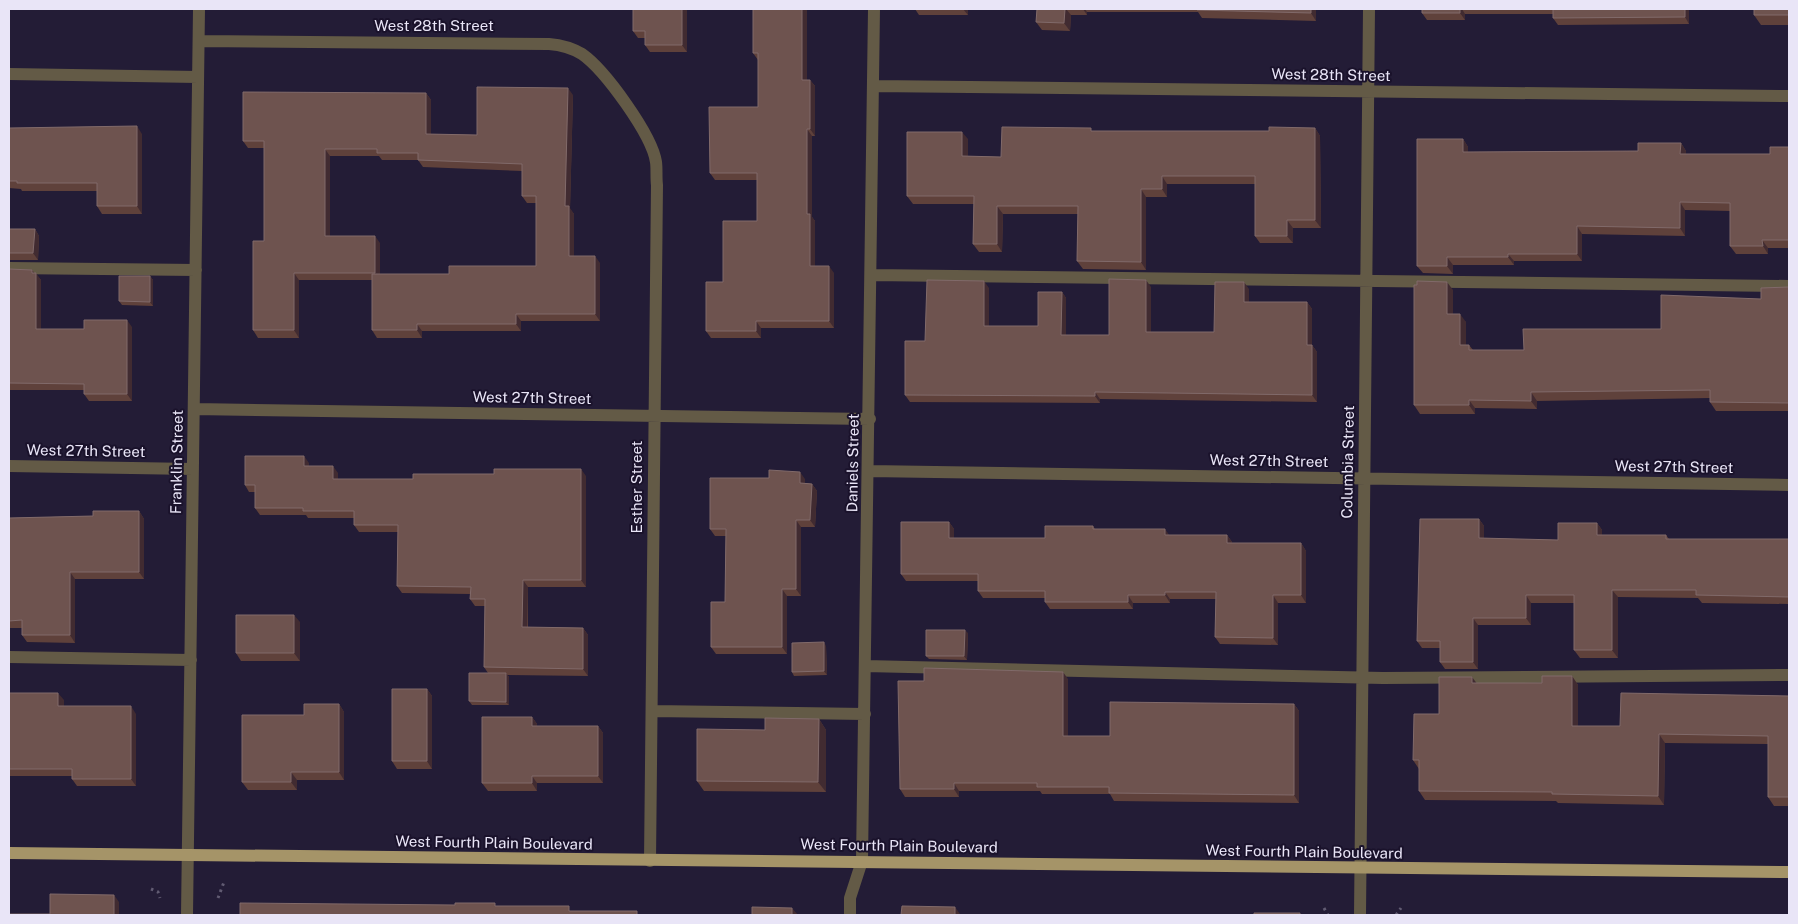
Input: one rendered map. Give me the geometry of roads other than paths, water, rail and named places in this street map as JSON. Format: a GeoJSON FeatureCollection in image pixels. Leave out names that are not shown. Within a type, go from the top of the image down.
{"type":"FeatureCollection","features":[{"type":"Feature","properties":{"kind":"main road","name":"West Fourth Plain Boulevard"},"geometry":{"type":"LineString","coordinates":[[9,853],[650,861],[862,861],[1360,869],[1789,872]]}},
{"type":"Feature","properties":{"kind":"street","name":"Franklin Street"},"geometry":{"type":"LineString","coordinates":[[187,915],[199,9]]}},
{"type":"Feature","properties":{"kind":"street","name":"Daniels Street"},"geometry":{"type":"LineString","coordinates":[[850,915],[850,898],[862,861],[870,419],[874,9]]}},
{"type":"Feature","properties":{"kind":"street","name":"Columbia Street"},"geometry":{"type":"LineString","coordinates":[[1360,915],[1369,9]]}},
{"type":"Feature","properties":{"kind":"street","name":"West 28th Street"},"geometry":{"type":"LineString","coordinates":[[198,41],[530,44],[565,46],[582,54],[594,65],[636,118]]}},
{"type":"Feature","properties":{"kind":"street"},"geometry":{"type":"LineString","coordinates":[[9,74],[198,77]]}},
{"type":"Feature","properties":{"kind":"street","name":"West 28th Street"},"geometry":{"type":"LineString","coordinates":[[873,86],[1789,96]]}},
{"type":"Feature","properties":{"kind":"street","name":"Esther Street"},"geometry":{"type":"LineString","coordinates":[[636,118],[649,140],[656,161],[650,861]]}},
{"type":"Feature","properties":{"kind":"street"},"geometry":{"type":"LineString","coordinates":[[9,268],[196,270]]}},
{"type":"Feature","properties":{"kind":"street"},"geometry":{"type":"LineString","coordinates":[[871,275],[1789,286]]}},
{"type":"Feature","properties":{"kind":"street","name":"West 27th Street"},"geometry":{"type":"LineString","coordinates":[[194,409],[870,419]]}},
{"type":"Feature","properties":{"kind":"street","name":"West 27th Street"},"geometry":{"type":"LineString","coordinates":[[9,466],[193,469]]}},
{"type":"Feature","properties":{"kind":"street","name":"West 27th Street"},"geometry":{"type":"LineString","coordinates":[[869,471],[1789,485]]}},
{"type":"Feature","properties":{"kind":"street"},"geometry":{"type":"LineString","coordinates":[[9,657],[191,660]]}},
{"type":"Feature","properties":{"kind":"street"},"geometry":{"type":"LineString","coordinates":[[865,666],[1362,678],[1789,675]]}},
{"type":"Feature","properties":{"kind":"street"},"geometry":{"type":"LineString","coordinates":[[652,711],[864,714]]}}]}
